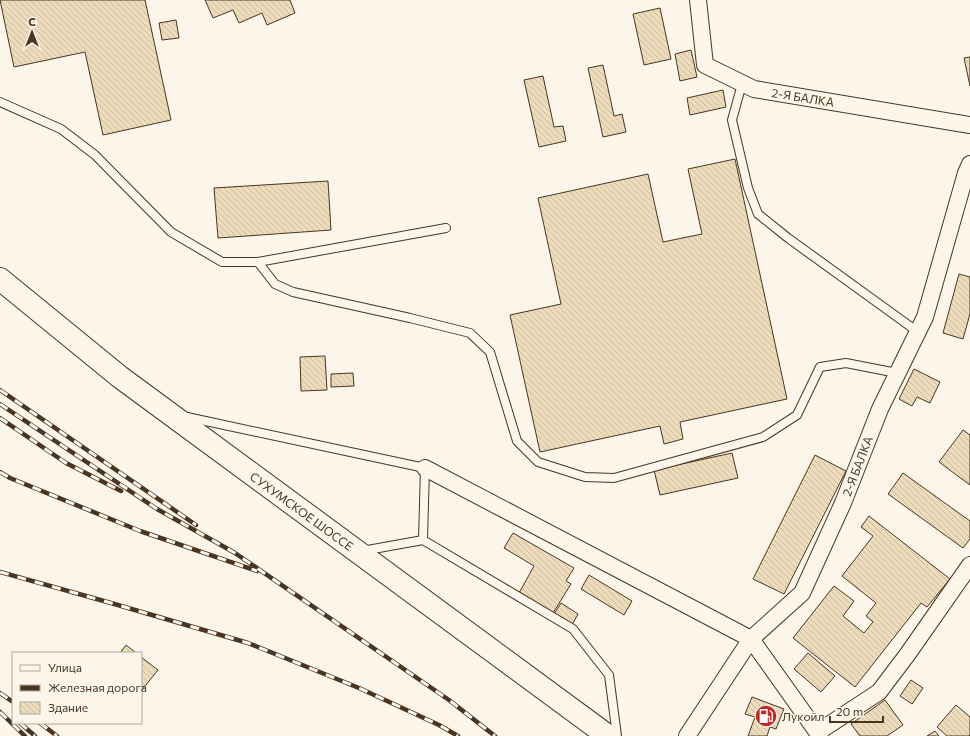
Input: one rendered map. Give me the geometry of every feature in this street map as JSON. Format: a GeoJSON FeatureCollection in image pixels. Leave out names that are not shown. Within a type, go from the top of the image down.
{"type":"FeatureCollection","features":[{"type":"Feature","properties":{"kind":"highway","name":"СУХУМСКОЕ ШОССЕ"},"geometry":{"type":"LineString","coordinates":[[0,279],[120,377],[608,736]]}},
{"type":"Feature","properties":{"kind":"street","name":"2-Я БАЛКА"},"geometry":{"type":"LineString","coordinates":[[698,0],[705,65],[742,84],[754,89],[970,125]]}},
{"type":"Feature","properties":{"kind":"street","name":"2-Я БАЛКА"},"geometry":{"type":"LineString","coordinates":[[687,736],[751,639],[802,593],[843,503],[880,408],[925,317],[966,173],[970,164]]}},
{"type":"Feature","properties":{"kind":"street"},"geometry":{"type":"LineString","coordinates":[[425,468],[751,639],[818,734],[879,692],[907,656],[970,565]]}},
{"type":"Feature","properties":{"kind":"lane"},"geometry":{"type":"LineString","coordinates":[[742,84],[732,120],[748,188],[758,214],[788,238],[918,332]]}},
{"type":"Feature","properties":{"kind":"lane"},"geometry":{"type":"LineString","coordinates":[[0,102],[62,129],[95,155],[172,232],[222,262],[258,262],[446,228]]}},
{"type":"Feature","properties":{"kind":"lane"},"geometry":{"type":"LineString","coordinates":[[258,262],[275,284],[293,292],[402,316],[470,333],[490,352],[517,441],[538,462],[584,477],[614,478],[763,437],[797,415],[820,367],[846,363],[897,373]]}},
{"type":"Feature","properties":{"kind":"lane"},"geometry":{"type":"LineString","coordinates":[[170,414],[425,468],[423,540]]}},
{"type":"Feature","properties":{"kind":"lane"},"geometry":{"type":"LineString","coordinates":[[357,551],[423,540],[573,629],[609,675],[617,736]]}},
{"type":"Feature","properties":{"kind":"building"},"geometry":{"type":"Polygon","coordinates":[[[0,0],[145,0],[171,120],[103,135],[85,52],[14,67],[0,0]]]}},
{"type":"Feature","properties":{"kind":"building"},"geometry":{"type":"Polygon","coordinates":[[[205,0],[290,0],[295,13],[267,25],[262,13],[239,23],[233,10],[213,18],[205,0]]]}},
{"type":"Feature","properties":{"kind":"building"},"geometry":{"type":"Polygon","coordinates":[[[660,8],[671,59],[644,65],[633,14],[660,8]]]}},
{"type":"Feature","properties":{"kind":"building"},"geometry":{"type":"Polygon","coordinates":[[[176,20],[179,38],[162,40],[159,23],[176,20]]]}},
{"type":"Feature","properties":{"kind":"building"},"geometry":{"type":"Polygon","coordinates":[[[691,50],[697,77],[680,81],[675,54],[691,50]]]}},
{"type":"Feature","properties":{"kind":"building"},"geometry":{"type":"Polygon","coordinates":[[[970,57],[970,86],[964,58],[970,57]]]}},
{"type":"Feature","properties":{"kind":"building"},"geometry":{"type":"Polygon","coordinates":[[[603,65],[614,116],[622,114],[626,132],[603,137],[588,68],[603,65]]]}},
{"type":"Feature","properties":{"kind":"building"},"geometry":{"type":"Polygon","coordinates":[[[543,76],[554,127],[563,126],[566,141],[539,147],[524,80],[543,76]]]}},
{"type":"Feature","properties":{"kind":"building"},"geometry":{"type":"Polygon","coordinates":[[[723,90],[726,107],[690,115],[687,98],[723,90]]]}},
{"type":"Feature","properties":{"kind":"building"},"geometry":{"type":"Polygon","coordinates":[[[735,159],[787,399],[680,422],[683,439],[664,444],[660,426],[540,452],[510,315],[561,304],[538,198],[648,174],[663,242],[702,234],[688,169],[735,159]]]}},
{"type":"Feature","properties":{"kind":"building"},"geometry":{"type":"Polygon","coordinates":[[[328,181],[331,230],[218,238],[214,188],[328,181]]]}},
{"type":"Feature","properties":{"kind":"building"},"geometry":{"type":"Polygon","coordinates":[[[959,274],[970,277],[970,314],[963,339],[943,333],[959,274]]]}},
{"type":"Feature","properties":{"kind":"building"},"geometry":{"type":"Polygon","coordinates":[[[325,356],[327,390],[301,391],[300,357],[325,356]]]}},
{"type":"Feature","properties":{"kind":"building"},"geometry":{"type":"Polygon","coordinates":[[[914,369],[940,382],[930,403],[917,397],[912,406],[899,399],[914,369]]]}},
{"type":"Feature","properties":{"kind":"building"},"geometry":{"type":"Polygon","coordinates":[[[353,373],[354,386],[331,387],[331,374],[353,373]]]}},
{"type":"Feature","properties":{"kind":"building"},"geometry":{"type":"Polygon","coordinates":[[[963,430],[970,435],[970,485],[939,462],[963,430]]]}},
{"type":"Feature","properties":{"kind":"building"},"geometry":{"type":"Polygon","coordinates":[[[732,453],[738,478],[660,495],[654,470],[732,453]]]}},
{"type":"Feature","properties":{"kind":"building"},"geometry":{"type":"Polygon","coordinates":[[[815,455],[846,471],[784,594],[753,579],[815,455]]]}},
{"type":"Feature","properties":{"kind":"building"},"geometry":{"type":"Polygon","coordinates":[[[903,473],[970,521],[970,539],[963,548],[888,494],[903,473]]]}},
{"type":"Feature","properties":{"kind":"building"},"geometry":{"type":"Polygon","coordinates":[[[869,516],[950,579],[927,607],[921,603],[855,687],[793,638],[834,586],[854,601],[843,616],[864,633],[873,622],[866,616],[876,603],[842,576],[873,536],[861,527],[869,516]]]}},
{"type":"Feature","properties":{"kind":"building"},"geometry":{"type":"Polygon","coordinates":[[[513,533],[574,568],[566,581],[571,584],[553,613],[519,593],[534,566],[504,548],[513,533]]]}},
{"type":"Feature","properties":{"kind":"building"},"geometry":{"type":"Polygon","coordinates":[[[589,575],[632,601],[624,615],[581,589],[589,575]]]}},
{"type":"Feature","properties":{"kind":"building"},"geometry":{"type":"Polygon","coordinates":[[[561,603],[578,614],[572,625],[554,614],[561,603]]]}},
{"type":"Feature","properties":{"kind":"building"},"geometry":{"type":"Polygon","coordinates":[[[126,645],[135,652],[121,652],[126,645]]]}},
{"type":"Feature","properties":{"kind":"building"},"geometry":{"type":"Polygon","coordinates":[[[808,653],[835,676],[821,692],[794,669],[808,653]]]}},
{"type":"Feature","properties":{"kind":"building"},"geometry":{"type":"Polygon","coordinates":[[[142,658],[158,670],[142,690],[142,658]]]}},
{"type":"Feature","properties":{"kind":"building"},"geometry":{"type":"Polygon","coordinates":[[[911,680],[923,688],[912,704],[900,696],[911,680]]]}},
{"type":"Feature","properties":{"kind":"building","name":"Лукойл"},"geometry":{"type":"Polygon","coordinates":[[[752,697],[784,709],[776,729],[770,727],[767,736],[748,736],[755,717],[745,714],[752,697]]]}},
{"type":"Feature","properties":{"kind":"building"},"geometry":{"type":"Polygon","coordinates":[[[885,700],[903,725],[887,736],[860,736],[851,724],[885,700]]]}},
{"type":"Feature","properties":{"kind":"building"},"geometry":{"type":"Polygon","coordinates":[[[956,705],[970,717],[969,736],[947,736],[937,727],[956,705]]]}},
{"type":"Feature","properties":{"kind":"building"},"geometry":{"type":"Polygon","coordinates":[[[935,731],[939,736],[927,736],[935,731]]]}},
{"type":"Feature","properties":{"kind":"railway"},"geometry":{"type":"LineString","coordinates":[[0,390],[196,525]]}},
{"type":"Feature","properties":{"kind":"railway"},"geometry":{"type":"LineString","coordinates":[[0,404],[157,509],[235,553],[449,700],[495,736]]}},
{"type":"Feature","properties":{"kind":"railway"},"geometry":{"type":"LineString","coordinates":[[0,418],[66,463],[121,491]]}},
{"type":"Feature","properties":{"kind":"railway"},"geometry":{"type":"LineString","coordinates":[[0,472],[10,478],[140,531],[257,571]]}},
{"type":"Feature","properties":{"kind":"railway"},"geometry":{"type":"LineString","coordinates":[[0,572],[248,643],[359,688],[439,725],[458,736]]}},
{"type":"Feature","properties":{"kind":"railway"},"geometry":{"type":"LineString","coordinates":[[0,693],[12,701]]}},
{"type":"Feature","properties":{"kind":"railway"},"geometry":{"type":"LineString","coordinates":[[0,712],[12,724]]}},
{"type":"Feature","properties":{"kind":"railway"},"geometry":{"type":"LineString","coordinates":[[12,724],[25,736]]}},
{"type":"Feature","properties":{"kind":"railway"},"geometry":{"type":"LineString","coordinates":[[21,724],[35,736]]}},
{"type":"Feature","properties":{"kind":"railway"},"geometry":{"type":"LineString","coordinates":[[41,724],[57,736]]}},
{"type":"Feature","properties":{"kind":"place","name":"Лукойл"},"geometry":{"type":"Point","coordinates":[766,716]}}]}
